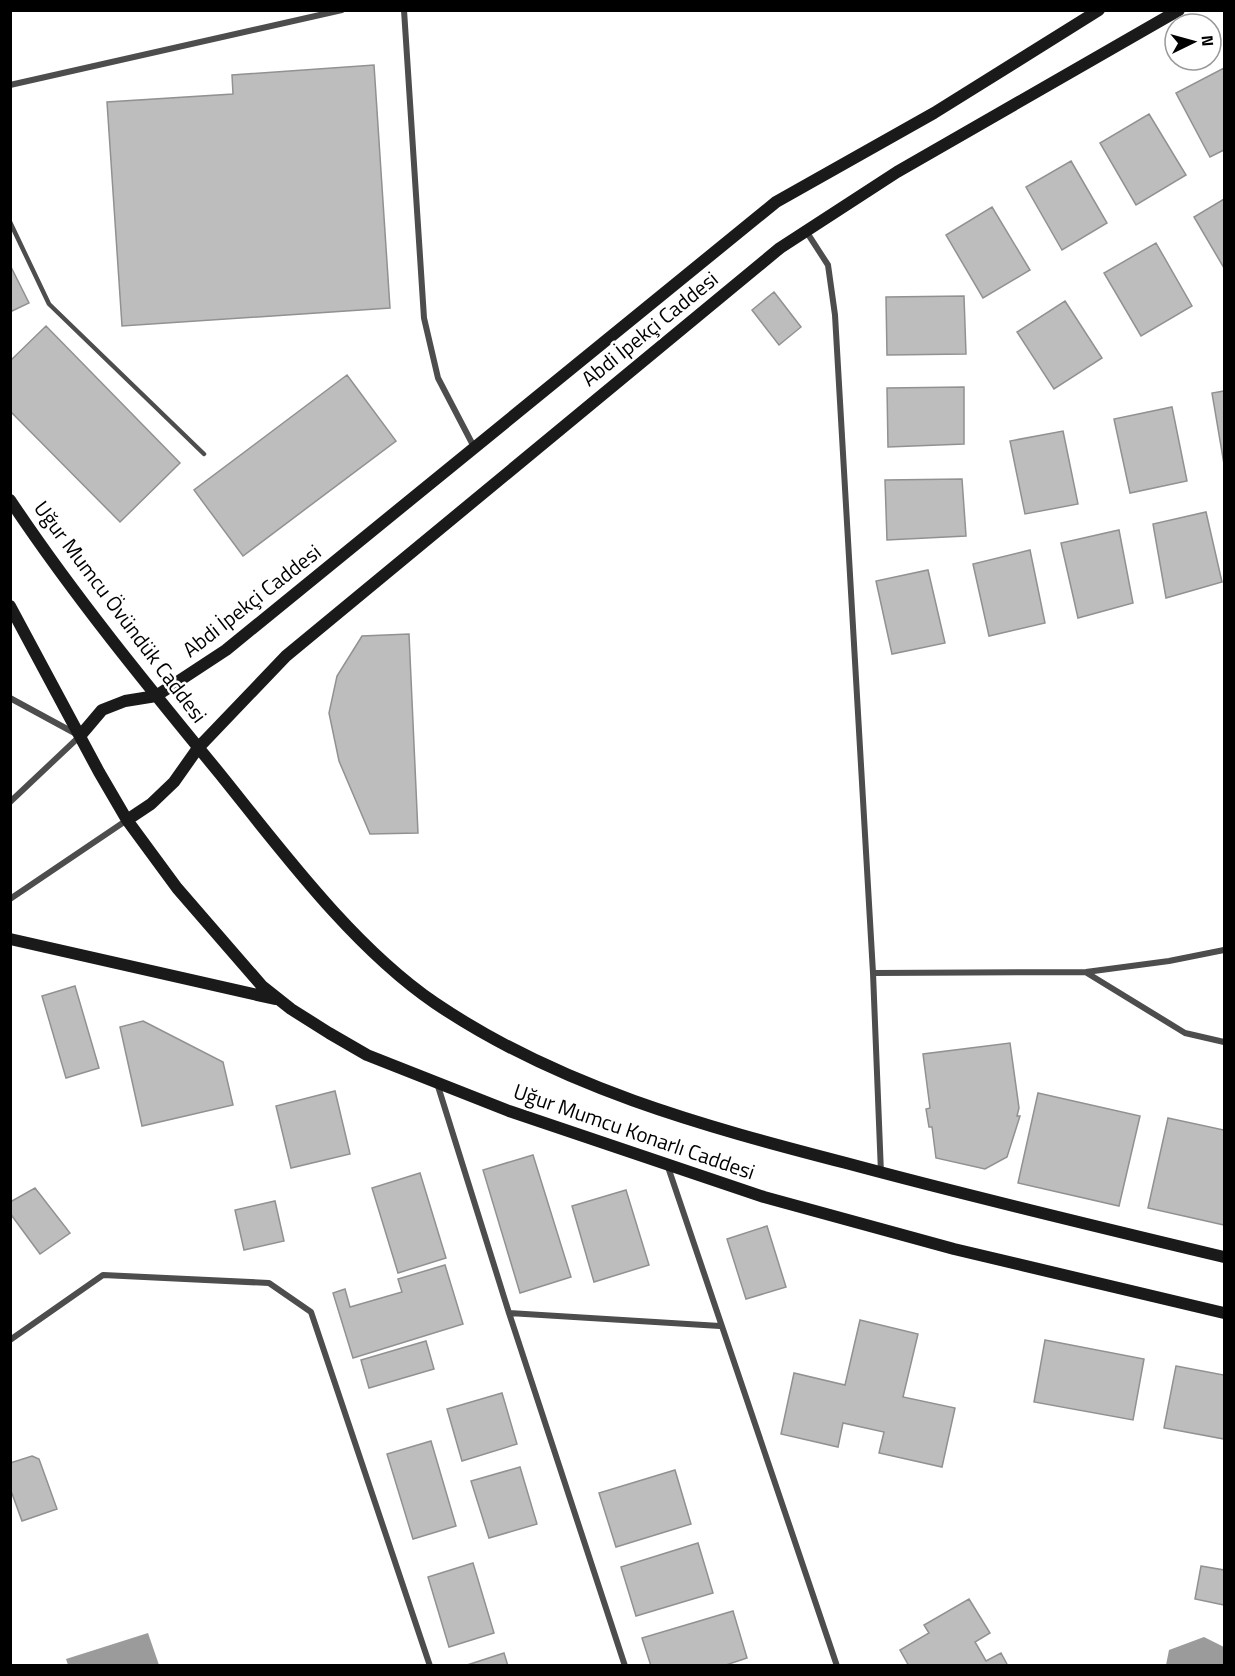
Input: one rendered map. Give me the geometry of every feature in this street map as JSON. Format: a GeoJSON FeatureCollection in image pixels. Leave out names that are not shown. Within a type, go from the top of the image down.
{"type":"FeatureCollection","features":[{"type":"Feature","properties":{"kind":"street"},"geometry":{"type":"LineString","coordinates":[[10,86],[342,10]]}},
{"type":"Feature","properties":{"kind":"street"},"geometry":{"type":"LineString","coordinates":[[405,10],[424,318],[438,378],[474,447]]}},
{"type":"Feature","properties":{"kind":"street","name":"Abdi İpekçi Caddesi"},"geometry":{"type":"LineString","coordinates":[[156,696],[226,650],[776,202],[934,113],[1099,10]]}},
{"type":"Feature","properties":{"kind":"street","name":"Abdi İpekçi Caddesi"},"geometry":{"type":"LineString","coordinates":[[127,820],[151,804],[174,782],[198,748],[286,656],[669,337],[780,248],[897,172],[1179,10]]}},
{"type":"Feature","properties":{"kind":"street"},"geometry":{"type":"LineString","coordinates":[[806,231],[828,265],[835,315],[873,972],[881,1173]]}},
{"type":"Feature","properties":{"kind":"street","name":"Uğur Mumcu Övündük Caddesi"},"geometry":{"type":"LineString","coordinates":[[10,500],[121,653],[198,748]]}},
{"type":"Feature","properties":{"kind":"street"},"geometry":{"type":"LineString","coordinates":[[10,606],[127,820],[10,899]]}},
{"type":"Feature","properties":{"kind":"street"},"geometry":{"type":"LineString","coordinates":[[10,802],[80,736],[102,710],[125,701],[156,696]]}},
{"type":"Feature","properties":{"kind":"street"},"geometry":{"type":"LineString","coordinates":[[10,698],[80,736]]}},
{"type":"Feature","properties":{"kind":"street","name":"Uğur Mumcu Konarlı Caddesi"},"geometry":{"type":"LineString","coordinates":[[198,748],[269,834],[381,960],[432,1000],[473,1028],[568,1076],[624,1098],[734,1134],[1003,1205],[1224,1257]]}},
{"type":"Feature","properties":{"kind":"street","name":"Uğur Mumcu Konarlı Caddesi"},"geometry":{"type":"LineString","coordinates":[[127,820],[177,888],[240,963],[280,1000],[367,1054],[437,1083],[570,1132],[764,1197],[954,1249],[1224,1313]]}},
{"type":"Feature","properties":{"kind":"street"},"geometry":{"type":"LineString","coordinates":[[10,939],[280,1000]]}},
{"type":"Feature","properties":{"kind":"street"},"geometry":{"type":"LineString","coordinates":[[873,972],[1086,972],[1169,961],[1224,950]]}},
{"type":"Feature","properties":{"kind":"street"},"geometry":{"type":"LineString","coordinates":[[1086,972],[1185,1033],[1224,1042]]}},
{"type":"Feature","properties":{"kind":"street"},"geometry":{"type":"LineString","coordinates":[[437,1083],[509,1313],[625,1665]]}},
{"type":"Feature","properties":{"kind":"street"},"geometry":{"type":"LineString","coordinates":[[667,1164],[720,1326],[837,1665]]}},
{"type":"Feature","properties":{"kind":"street"},"geometry":{"type":"LineString","coordinates":[[10,1340],[103,1275],[269,1283],[312,1312],[430,1665]]}},
{"type":"Feature","properties":{"kind":"street"},"geometry":{"type":"LineString","coordinates":[[509,1313],[720,1326]]}},
{"type":"Feature","properties":{"kind":"lane"},"geometry":{"type":"LineString","coordinates":[[10,222],[49,304],[204,454]]}},
{"type":"Feature","properties":{"kind":"shaded area"},"geometry":{"type":"Polygon","coordinates":[[[148,1633],[159,1665],[68,1665],[66,1659],[148,1633]]]}},
{"type":"Feature","properties":{"kind":"shaded area"},"geometry":{"type":"Polygon","coordinates":[[[1204,1637],[1224,1647],[1224,1665],[1166,1665],[1169,1650],[1204,1637]]]}},
{"type":"Feature","properties":{"kind":"building"},"geometry":{"type":"Polygon","coordinates":[[[374,65],[390,308],[122,326],[107,102],[233,94],[232,75],[374,65]]]}},
{"type":"Feature","properties":{"kind":"building"},"geometry":{"type":"Polygon","coordinates":[[[1223,69],[1224,150],[1210,157],[1176,93],[1216,72],[1223,72],[1223,69]]]}},
{"type":"Feature","properties":{"kind":"building"},"geometry":{"type":"Polygon","coordinates":[[[1149,114],[1186,175],[1136,205],[1100,143],[1149,114]]]}},
{"type":"Feature","properties":{"kind":"building"},"geometry":{"type":"Polygon","coordinates":[[[1071,161],[1107,223],[1062,250],[1026,187],[1071,161]]]}},
{"type":"Feature","properties":{"kind":"building"},"geometry":{"type":"Polygon","coordinates":[[[1224,199],[1224,268],[1194,217],[1224,199]]]}},
{"type":"Feature","properties":{"kind":"building"},"geometry":{"type":"Polygon","coordinates":[[[992,207],[1030,270],[983,298],[946,235],[992,207]]]}},
{"type":"Feature","properties":{"kind":"building"},"geometry":{"type":"Polygon","coordinates":[[[1156,243],[1192,306],[1141,336],[1104,273],[1156,243]]]}},
{"type":"Feature","properties":{"kind":"building"},"geometry":{"type":"Polygon","coordinates":[[[10,265],[29,303],[10,312],[10,265]]]}},
{"type":"Feature","properties":{"kind":"building"},"geometry":{"type":"Polygon","coordinates":[[[774,292],[801,327],[779,345],[752,310],[774,292]]]}},
{"type":"Feature","properties":{"kind":"building"},"geometry":{"type":"Polygon","coordinates":[[[964,296],[966,354],[887,355],[886,297],[964,296]]]}},
{"type":"Feature","properties":{"kind":"building"},"geometry":{"type":"Polygon","coordinates":[[[1065,301],[1102,358],[1054,389],[1017,332],[1065,301]]]}},
{"type":"Feature","properties":{"kind":"building"},"geometry":{"type":"Polygon","coordinates":[[[46,326],[180,463],[120,522],[10,411],[10,361],[46,326]]]}},
{"type":"Feature","properties":{"kind":"building"},"geometry":{"type":"Polygon","coordinates":[[[347,375],[396,441],[243,556],[194,490],[347,375]]]}},
{"type":"Feature","properties":{"kind":"building"},"geometry":{"type":"Polygon","coordinates":[[[964,387],[964,444],[888,447],[887,388],[964,387]]]}},
{"type":"Feature","properties":{"kind":"building"},"geometry":{"type":"Polygon","coordinates":[[[1224,391],[1224,464],[1212,393],[1224,391]]]}},
{"type":"Feature","properties":{"kind":"building"},"geometry":{"type":"Polygon","coordinates":[[[1172,407],[1187,481],[1130,493],[1114,419],[1172,407]]]}},
{"type":"Feature","properties":{"kind":"building"},"geometry":{"type":"Polygon","coordinates":[[[1063,431],[1078,504],[1025,514],[1010,441],[1063,431]]]}},
{"type":"Feature","properties":{"kind":"building"},"geometry":{"type":"Polygon","coordinates":[[[962,479],[966,536],[887,540],[885,480],[962,479]]]}},
{"type":"Feature","properties":{"kind":"building"},"geometry":{"type":"Polygon","coordinates":[[[1206,512],[1222,582],[1166,598],[1153,524],[1206,512]]]}},
{"type":"Feature","properties":{"kind":"building"},"geometry":{"type":"Polygon","coordinates":[[[1119,530],[1133,603],[1078,618],[1061,543],[1119,530]]]}},
{"type":"Feature","properties":{"kind":"building"},"geometry":{"type":"Polygon","coordinates":[[[1030,550],[1045,623],[989,636],[973,564],[1030,550]]]}},
{"type":"Feature","properties":{"kind":"building"},"geometry":{"type":"Polygon","coordinates":[[[928,570],[945,643],[892,654],[876,581],[928,570]]]}},
{"type":"Feature","properties":{"kind":"building"},"geometry":{"type":"Polygon","coordinates":[[[409,634],[418,833],[370,834],[339,761],[329,713],[337,676],[362,636],[409,634]]]}},
{"type":"Feature","properties":{"kind":"building"},"geometry":{"type":"Polygon","coordinates":[[[75,986],[99,1068],[66,1078],[42,996],[75,986]]]}},
{"type":"Feature","properties":{"kind":"building"},"geometry":{"type":"Polygon","coordinates":[[[143,1021],[223,1062],[233,1105],[142,1126],[120,1027],[143,1021]]]}},
{"type":"Feature","properties":{"kind":"building"},"geometry":{"type":"Polygon","coordinates":[[[1010,1043],[1019,1108],[1017,1116],[1020,1116],[1007,1157],[985,1169],[936,1158],[932,1127],[929,1127],[926,1109],[930,1108],[923,1054],[1010,1043]]]}},
{"type":"Feature","properties":{"kind":"building"},"geometry":{"type":"Polygon","coordinates":[[[335,1091],[350,1154],[291,1168],[276,1106],[335,1091]]]}},
{"type":"Feature","properties":{"kind":"building"},"geometry":{"type":"Polygon","coordinates":[[[1038,1093],[1140,1116],[1119,1206],[1018,1183],[1038,1093]]]}},
{"type":"Feature","properties":{"kind":"building"},"geometry":{"type":"Polygon","coordinates":[[[1168,1118],[1224,1130],[1224,1225],[1148,1208],[1168,1118]]]}},
{"type":"Feature","properties":{"kind":"building"},"geometry":{"type":"Polygon","coordinates":[[[533,1155],[571,1277],[520,1293],[483,1170],[533,1155]]]}},
{"type":"Feature","properties":{"kind":"building"},"geometry":{"type":"Polygon","coordinates":[[[420,1173],[446,1258],[398,1273],[372,1188],[420,1173]]]}},
{"type":"Feature","properties":{"kind":"building"},"geometry":{"type":"Polygon","coordinates":[[[35,1188],[70,1233],[40,1254],[12,1216],[10,1218],[10,1199],[12,1201],[35,1188]]]}},
{"type":"Feature","properties":{"kind":"building"},"geometry":{"type":"Polygon","coordinates":[[[626,1190],[649,1265],[594,1282],[572,1206],[626,1190]]]}},
{"type":"Feature","properties":{"kind":"building"},"geometry":{"type":"Polygon","coordinates":[[[275,1201],[284,1241],[244,1250],[235,1210],[275,1201]]]}},
{"type":"Feature","properties":{"kind":"building"},"geometry":{"type":"Polygon","coordinates":[[[767,1226],[786,1287],[746,1299],[727,1239],[767,1226]]]}},
{"type":"Feature","properties":{"kind":"building"},"geometry":{"type":"Polygon","coordinates":[[[445,1265],[463,1324],[353,1358],[333,1293],[345,1289],[350,1307],[402,1292],[398,1279],[445,1265]]]}},
{"type":"Feature","properties":{"kind":"building"},"geometry":{"type":"Polygon","coordinates":[[[860,1320],[918,1334],[903,1397],[955,1408],[942,1467],[879,1453],[884,1432],[843,1423],[838,1447],[781,1434],[794,1373],[845,1385],[860,1320]]]}},
{"type":"Feature","properties":{"kind":"building"},"geometry":{"type":"Polygon","coordinates":[[[1045,1340],[1144,1359],[1133,1420],[1034,1402],[1045,1340]]]}},
{"type":"Feature","properties":{"kind":"building"},"geometry":{"type":"Polygon","coordinates":[[[426,1341],[434,1369],[369,1388],[361,1360],[426,1341]]]}},
{"type":"Feature","properties":{"kind":"building"},"geometry":{"type":"Polygon","coordinates":[[[1176,1366],[1224,1375],[1224,1439],[1164,1428],[1176,1366]]]}},
{"type":"Feature","properties":{"kind":"building"},"geometry":{"type":"Polygon","coordinates":[[[502,1393],[517,1444],[462,1461],[447,1409],[502,1393]]]}},
{"type":"Feature","properties":{"kind":"building"},"geometry":{"type":"Polygon","coordinates":[[[431,1441],[456,1526],[413,1539],[387,1454],[431,1441]]]}},
{"type":"Feature","properties":{"kind":"building"},"geometry":{"type":"Polygon","coordinates":[[[32,1456],[39,1459],[57,1509],[22,1521],[10,1488],[10,1463],[32,1456]]]}},
{"type":"Feature","properties":{"kind":"building"},"geometry":{"type":"Polygon","coordinates":[[[520,1467],[537,1524],[489,1538],[471,1481],[520,1467]]]}},
{"type":"Feature","properties":{"kind":"building"},"geometry":{"type":"Polygon","coordinates":[[[675,1470],[691,1524],[616,1547],[599,1493],[675,1470]]]}},
{"type":"Feature","properties":{"kind":"building"},"geometry":{"type":"Polygon","coordinates":[[[698,1543],[713,1593],[636,1616],[621,1567],[698,1543]]]}},
{"type":"Feature","properties":{"kind":"building"},"geometry":{"type":"Polygon","coordinates":[[[473,1563],[494,1633],[449,1647],[428,1577],[473,1563]]]}},
{"type":"Feature","properties":{"kind":"building"},"geometry":{"type":"Polygon","coordinates":[[[1201,1566],[1224,1570],[1224,1605],[1195,1599],[1201,1566]]]}},
{"type":"Feature","properties":{"kind":"building"},"geometry":{"type":"Polygon","coordinates":[[[969,1599],[990,1633],[975,1642],[986,1661],[1001,1653],[1008,1666],[909,1666],[900,1650],[929,1633],[924,1625],[969,1599]]]}},
{"type":"Feature","properties":{"kind":"building"},"geometry":{"type":"Polygon","coordinates":[[[733,1611],[747,1658],[723,1666],[651,1666],[642,1638],[733,1611]]]}},
{"type":"Feature","properties":{"kind":"building"},"geometry":{"type":"Polygon","coordinates":[[[504,1653],[508,1666],[464,1666],[504,1653]]]}}]}
